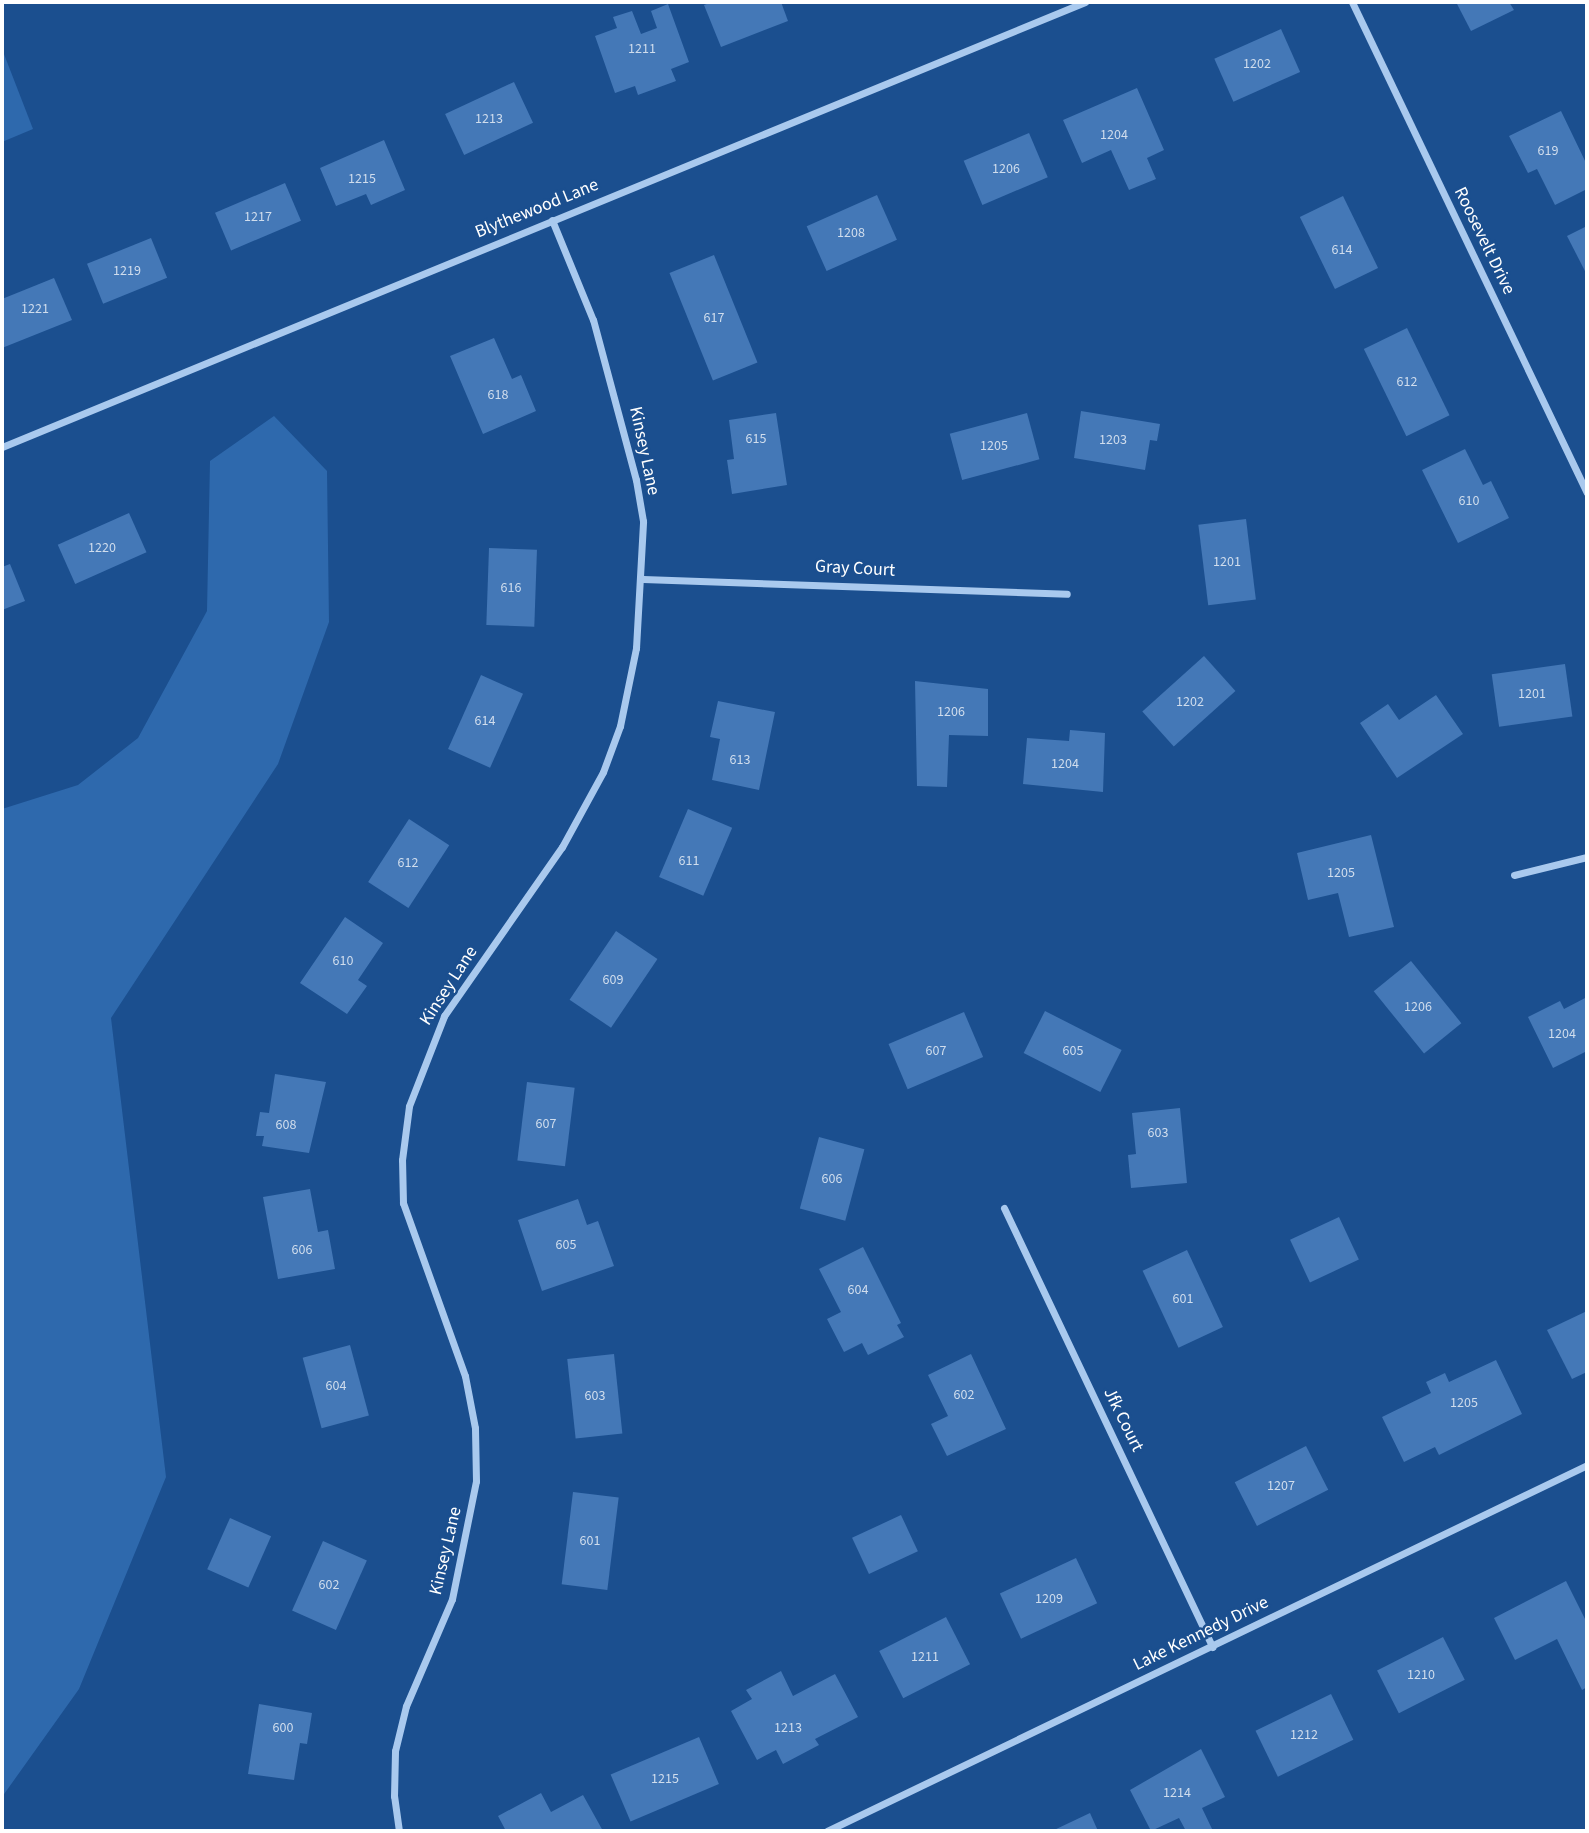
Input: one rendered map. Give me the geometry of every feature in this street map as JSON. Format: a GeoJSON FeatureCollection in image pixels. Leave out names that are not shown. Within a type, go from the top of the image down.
{"type":"FeatureCollection","features":[{"type":"Feature","properties":{"kind":"street","name":"Blythewood Lane"},"geometry":{"type":"LineString","coordinates":[[2,447],[1085,2]]}},
{"type":"Feature","properties":{"kind":"street","name":"Roosevelt Drive"},"geometry":{"type":"LineString","coordinates":[[1352,2],[1587,493]]}},
{"type":"Feature","properties":{"kind":"street","name":"Kinsey Lane"},"geometry":{"type":"LineString","coordinates":[[399,1831],[394,1796],[395,1751],[406,1706],[452,1599],[476,1481],[475,1428],[465,1376],[403,1203],[409,1106],[444,1016],[555,858],[603,772],[626,700],[643,579],[643,521],[617,399],[593,320],[552,220]]}},
{"type":"Feature","properties":{"kind":"street","name":"Gray Court"},"geometry":{"type":"LineString","coordinates":[[643,579],[1067,594]]}},
{"type":"Feature","properties":{"kind":"street"},"geometry":{"type":"LineString","coordinates":[[1514,875],[1587,857]]}},
{"type":"Feature","properties":{"kind":"street","name":"Jfk Court"},"geometry":{"type":"LineString","coordinates":[[1004,1208],[1212,1647]]}},
{"type":"Feature","properties":{"kind":"street","name":"Lake Kennedy Drive"},"geometry":{"type":"LineString","coordinates":[[827,1831],[1587,1465]]}},
{"type":"Feature","properties":{"kind":"shaded area"},"geometry":{"type":"Polygon","coordinates":[[[2,49],[33,129],[2,142],[2,49]]]}},
{"type":"Feature","properties":{"kind":"shaded area"},"geometry":{"type":"Polygon","coordinates":[[[274,416],[327,471],[329,622],[278,764],[111,1018],[166,1477],[79,1689],[2,1797],[2,809],[78,785],[138,738],[207,611],[210,461],[274,416]]]}},
{"type":"Feature","properties":{"kind":"building"},"geometry":{"type":"Polygon","coordinates":[[[712,2],[781,2],[788,21],[721,47],[704,5],[712,2]]]}},
{"type":"Feature","properties":{"kind":"building"},"geometry":{"type":"Polygon","coordinates":[[[1456,2],[1509,2],[1514,10],[1471,31],[1456,2]]]}},
{"type":"Feature","properties":{"kind":"building"},"geometry":{"type":"Polygon","coordinates":[[[668,4],[689,62],[671,69],[676,81],[638,95],[635,86],[615,93],[595,36],[617,28],[613,17],[632,11],[641,34],[657,28],[651,11],[668,4]]]}},
{"type":"Feature","properties":{"kind":"building"},"geometry":{"type":"Polygon","coordinates":[[[1281,29],[1300,72],[1233,102],[1214,59],[1281,29]]]}},
{"type":"Feature","properties":{"kind":"building"},"geometry":{"type":"Polygon","coordinates":[[[514,82],[533,123],[464,155],[445,114],[514,82]]]}},
{"type":"Feature","properties":{"kind":"building"},"geometry":{"type":"Polygon","coordinates":[[[1137,88],[1164,150],[1147,158],[1156,179],[1129,190],[1111,150],[1082,163],[1063,120],[1137,88]]]}},
{"type":"Feature","properties":{"kind":"building"},"geometry":{"type":"Polygon","coordinates":[[[1561,111],[1587,165],[1587,189],[1555,205],[1537,169],[1528,173],[1509,136],[1561,111]]]}},
{"type":"Feature","properties":{"kind":"building"},"geometry":{"type":"Polygon","coordinates":[[[1029,133],[1048,177],[982,205],[964,161],[1029,133]]]}},
{"type":"Feature","properties":{"kind":"building"},"geometry":{"type":"Polygon","coordinates":[[[384,140],[405,190],[371,205],[366,194],[336,206],[320,168],[384,140]]]}},
{"type":"Feature","properties":{"kind":"building"},"geometry":{"type":"Polygon","coordinates":[[[285,183],[301,221],[231,250],[215,213],[285,183]]]}},
{"type":"Feature","properties":{"kind":"building"},"geometry":{"type":"Polygon","coordinates":[[[877,195],[897,240],[827,271],[807,226],[877,195]]]}},
{"type":"Feature","properties":{"kind":"building"},"geometry":{"type":"Polygon","coordinates":[[[1343,196],[1378,268],[1335,289],[1300,217],[1343,196]]]}},
{"type":"Feature","properties":{"kind":"building"},"geometry":{"type":"Polygon","coordinates":[[[1587,226],[1587,275],[1567,236],[1587,226]]]}},
{"type":"Feature","properties":{"kind":"building"},"geometry":{"type":"Polygon","coordinates":[[[151,238],[167,278],[103,304],[87,264],[151,238]]]}},
{"type":"Feature","properties":{"kind":"building"},"geometry":{"type":"Polygon","coordinates":[[[714,255],[757,363],[713,381],[669,273],[714,255]]]}},
{"type":"Feature","properties":{"kind":"building"},"geometry":{"type":"Polygon","coordinates":[[[54,278],[72,320],[2,348],[2,299],[54,278]]]}},
{"type":"Feature","properties":{"kind":"building"},"geometry":{"type":"Polygon","coordinates":[[[1407,328],[1450,415],[1406,436],[1364,349],[1407,328]]]}},
{"type":"Feature","properties":{"kind":"building"},"geometry":{"type":"Polygon","coordinates":[[[494,338],[512,379],[521,375],[536,411],[483,434],[450,356],[494,338]]]}},
{"type":"Feature","properties":{"kind":"building"},"geometry":{"type":"Polygon","coordinates":[[[1081,411],[1160,424],[1157,441],[1150,440],[1145,470],[1074,458],[1081,411]]]}},
{"type":"Feature","properties":{"kind":"building"},"geometry":{"type":"Polygon","coordinates":[[[776,413],[787,485],[732,494],[727,460],[734,459],[729,420],[776,413]]]}},
{"type":"Feature","properties":{"kind":"building"},"geometry":{"type":"Polygon","coordinates":[[[1027,413],[1039,459],[962,480],[950,434],[1027,413]]]}},
{"type":"Feature","properties":{"kind":"building"},"geometry":{"type":"Polygon","coordinates":[[[1465,449],[1483,485],[1491,481],[1509,518],[1458,543],[1422,470],[1465,449]]]}},
{"type":"Feature","properties":{"kind":"building"},"geometry":{"type":"Polygon","coordinates":[[[129,513],[146,552],[75,584],[58,545],[129,513]]]}},
{"type":"Feature","properties":{"kind":"building"},"geometry":{"type":"Polygon","coordinates":[[[1246,519],[1256,599],[1208,605],[1198,525],[1246,519]]]}},
{"type":"Feature","properties":{"kind":"building"},"geometry":{"type":"Polygon","coordinates":[[[489,548],[537,550],[534,627],[486,625],[489,548]]]}},
{"type":"Feature","properties":{"kind":"building"},"geometry":{"type":"Polygon","coordinates":[[[10,564],[25,601],[2,610],[2,567],[10,564]]]}},
{"type":"Feature","properties":{"kind":"building"},"geometry":{"type":"Polygon","coordinates":[[[1204,656],[1235,691],[1174,746],[1142,712],[1204,656]]]}},
{"type":"Feature","properties":{"kind":"building"},"geometry":{"type":"Polygon","coordinates":[[[1565,664],[1572,716],[1499,727],[1492,674],[1565,664]]]}},
{"type":"Feature","properties":{"kind":"building"},"geometry":{"type":"Polygon","coordinates":[[[481,675],[523,694],[490,768],[448,749],[481,675]]]}},
{"type":"Feature","properties":{"kind":"building"},"geometry":{"type":"Polygon","coordinates":[[[915,681],[988,689],[988,736],[949,735],[947,787],[917,786],[915,681]]]}},
{"type":"Feature","properties":{"kind":"building"},"geometry":{"type":"Polygon","coordinates":[[[1436,695],[1463,734],[1397,778],[1360,723],[1388,704],[1399,720],[1436,695]]]}},
{"type":"Feature","properties":{"kind":"building"},"geometry":{"type":"Polygon","coordinates":[[[718,701],[775,712],[759,790],[712,780],[720,739],[710,737],[718,701]]]}},
{"type":"Feature","properties":{"kind":"building"},"geometry":{"type":"Polygon","coordinates":[[[1070,730],[1105,733],[1103,792],[1023,784],[1027,738],[1069,741],[1070,730]]]}},
{"type":"Feature","properties":{"kind":"building"},"geometry":{"type":"Polygon","coordinates":[[[688,809],[732,828],[703,896],[659,877],[688,809]]]}},
{"type":"Feature","properties":{"kind":"building"},"geometry":{"type":"Polygon","coordinates":[[[409,819],[449,845],[408,908],[368,882],[409,819]]]}},
{"type":"Feature","properties":{"kind":"building"},"geometry":{"type":"Polygon","coordinates":[[[1371,835],[1394,927],[1349,937],[1338,893],[1308,900],[1297,853],[1371,835]]]}},
{"type":"Feature","properties":{"kind":"building"},"geometry":{"type":"Polygon","coordinates":[[[345,917],[383,943],[358,980],[367,986],[347,1014],[300,983],[345,917]]]}},
{"type":"Feature","properties":{"kind":"building"},"geometry":{"type":"Polygon","coordinates":[[[616,931],[657,959],[611,1028],[570,1000],[616,931]]]}},
{"type":"Feature","properties":{"kind":"building"},"geometry":{"type":"Polygon","coordinates":[[[1411,961],[1461,1023],[1424,1053],[1374,991],[1411,961]]]}},
{"type":"Feature","properties":{"kind":"building"},"geometry":{"type":"Polygon","coordinates":[[[1587,997],[1587,1051],[1553,1068],[1528,1017],[1560,1001],[1564,1009],[1587,997]]]}},
{"type":"Feature","properties":{"kind":"building"},"geometry":{"type":"Polygon","coordinates":[[[1045,1011],[1122,1050],[1100,1092],[1024,1053],[1045,1011]]]}},
{"type":"Feature","properties":{"kind":"building"},"geometry":{"type":"Polygon","coordinates":[[[964,1012],[983,1057],[908,1089],[889,1044],[964,1012]]]}},
{"type":"Feature","properties":{"kind":"building"},"geometry":{"type":"Polygon","coordinates":[[[275,1074],[326,1082],[309,1153],[262,1146],[264,1136],[256,1136],[260,1112],[269,1113],[275,1074]]]}},
{"type":"Feature","properties":{"kind":"building"},"geometry":{"type":"Polygon","coordinates":[[[527,1082],[575,1088],[565,1166],[517,1160],[527,1082]]]}},
{"type":"Feature","properties":{"kind":"building"},"geometry":{"type":"Polygon","coordinates":[[[1180,1108],[1187,1183],[1131,1188],[1128,1155],[1136,1154],[1132,1113],[1180,1108]]]}},
{"type":"Feature","properties":{"kind":"building"},"geometry":{"type":"Polygon","coordinates":[[[819,1137],[864,1149],[845,1221],[800,1208],[819,1137]]]}},
{"type":"Feature","properties":{"kind":"building"},"geometry":{"type":"Polygon","coordinates":[[[310,1189],[318,1232],[328,1230],[335,1269],[278,1279],[263,1197],[310,1189]]]}},
{"type":"Feature","properties":{"kind":"building"},"geometry":{"type":"Polygon","coordinates":[[[578,1199],[587,1225],[598,1221],[614,1266],[542,1291],[518,1220],[578,1199]]]}},
{"type":"Feature","properties":{"kind":"building"},"geometry":{"type":"Polygon","coordinates":[[[1339,1217],[1359,1260],[1310,1282],[1290,1240],[1339,1217]]]}},
{"type":"Feature","properties":{"kind":"building"},"geometry":{"type":"Polygon","coordinates":[[[863,1247],[901,1323],[897,1325],[904,1337],[868,1355],[862,1343],[844,1352],[827,1319],[841,1312],[819,1269],[863,1247]]]}},
{"type":"Feature","properties":{"kind":"building"},"geometry":{"type":"Polygon","coordinates":[[[1187,1250],[1223,1327],[1179,1348],[1143,1271],[1187,1250]]]}},
{"type":"Feature","properties":{"kind":"building"},"geometry":{"type":"Polygon","coordinates":[[[1587,1311],[1587,1372],[1572,1379],[1547,1330],[1587,1311]]]}},
{"type":"Feature","properties":{"kind":"building"},"geometry":{"type":"Polygon","coordinates":[[[350,1345],[369,1416],[322,1428],[303,1358],[350,1345]]]}},
{"type":"Feature","properties":{"kind":"building"},"geometry":{"type":"Polygon","coordinates":[[[614,1354],[622,1434],[576,1438],[567,1359],[614,1354]]]}},
{"type":"Feature","properties":{"kind":"building"},"geometry":{"type":"Polygon","coordinates":[[[971,1354],[1006,1429],[947,1456],[931,1424],[948,1416],[928,1375],[971,1354]]]}},
{"type":"Feature","properties":{"kind":"building"},"geometry":{"type":"Polygon","coordinates":[[[1496,1360],[1522,1414],[1439,1455],[1435,1447],[1404,1462],[1382,1417],[1431,1393],[1426,1382],[1445,1373],[1449,1382],[1496,1360]]]}},
{"type":"Feature","properties":{"kind":"building"},"geometry":{"type":"Polygon","coordinates":[[[1306,1446],[1328,1490],[1257,1526],[1235,1482],[1306,1446]]]}},
{"type":"Feature","properties":{"kind":"building"},"geometry":{"type":"Polygon","coordinates":[[[573,1492],[619,1498],[607,1590],[562,1584],[573,1492]]]}},
{"type":"Feature","properties":{"kind":"building"},"geometry":{"type":"Polygon","coordinates":[[[901,1515],[918,1551],[869,1574],[852,1538],[901,1515]]]}},
{"type":"Feature","properties":{"kind":"building"},"geometry":{"type":"Polygon","coordinates":[[[230,1518],[271,1536],[248,1587],[207,1569],[230,1518]]]}},
{"type":"Feature","properties":{"kind":"building"},"geometry":{"type":"Polygon","coordinates":[[[323,1541],[367,1561],[336,1630],[292,1610],[323,1541]]]}},
{"type":"Feature","properties":{"kind":"building"},"geometry":{"type":"Polygon","coordinates":[[[1076,1558],[1097,1603],[1021,1639],[1000,1593],[1076,1558]]]}},
{"type":"Feature","properties":{"kind":"building"},"geometry":{"type":"Polygon","coordinates":[[[1566,1581],[1587,1623],[1587,1687],[1582,1690],[1557,1639],[1515,1660],[1494,1618],[1566,1581]]]}},
{"type":"Feature","properties":{"kind":"building"},"geometry":{"type":"Polygon","coordinates":[[[946,1617],[970,1664],[903,1698],[879,1651],[946,1617]]]}},
{"type":"Feature","properties":{"kind":"building"},"geometry":{"type":"Polygon","coordinates":[[[1443,1637],[1465,1680],[1399,1713],[1377,1671],[1443,1637]]]}},
{"type":"Feature","properties":{"kind":"building"},"geometry":{"type":"Polygon","coordinates":[[[781,1671],[793,1696],[835,1674],[858,1717],[815,1739],[819,1745],[783,1764],[776,1750],[757,1760],[731,1711],[752,1699],[746,1690],[781,1671]]]}},
{"type":"Feature","properties":{"kind":"building"},"geometry":{"type":"Polygon","coordinates":[[[1331,1694],[1353,1740],[1278,1777],[1256,1731],[1331,1694]]]}},
{"type":"Feature","properties":{"kind":"building"},"geometry":{"type":"Polygon","coordinates":[[[259,1704],[312,1713],[307,1744],[300,1743],[294,1780],[248,1774],[259,1704]]]}},
{"type":"Feature","properties":{"kind":"building"},"geometry":{"type":"Polygon","coordinates":[[[699,1737],[719,1784],[631,1821],[611,1775],[699,1737]]]}},
{"type":"Feature","properties":{"kind":"building"},"geometry":{"type":"Polygon","coordinates":[[[1201,1749],[1225,1797],[1202,1808],[1213,1831],[1186,1831],[1179,1818],[1151,1831],[1130,1790],[1201,1749]]]}},
{"type":"Feature","properties":{"kind":"building"},"geometry":{"type":"Polygon","coordinates":[[[541,1793],[551,1812],[583,1795],[603,1831],[506,1831],[498,1816],[541,1793]]]}},
{"type":"Feature","properties":{"kind":"building"},"geometry":{"type":"Polygon","coordinates":[[[1090,1813],[1098,1831],[1052,1831],[1090,1813]]]}}]}
